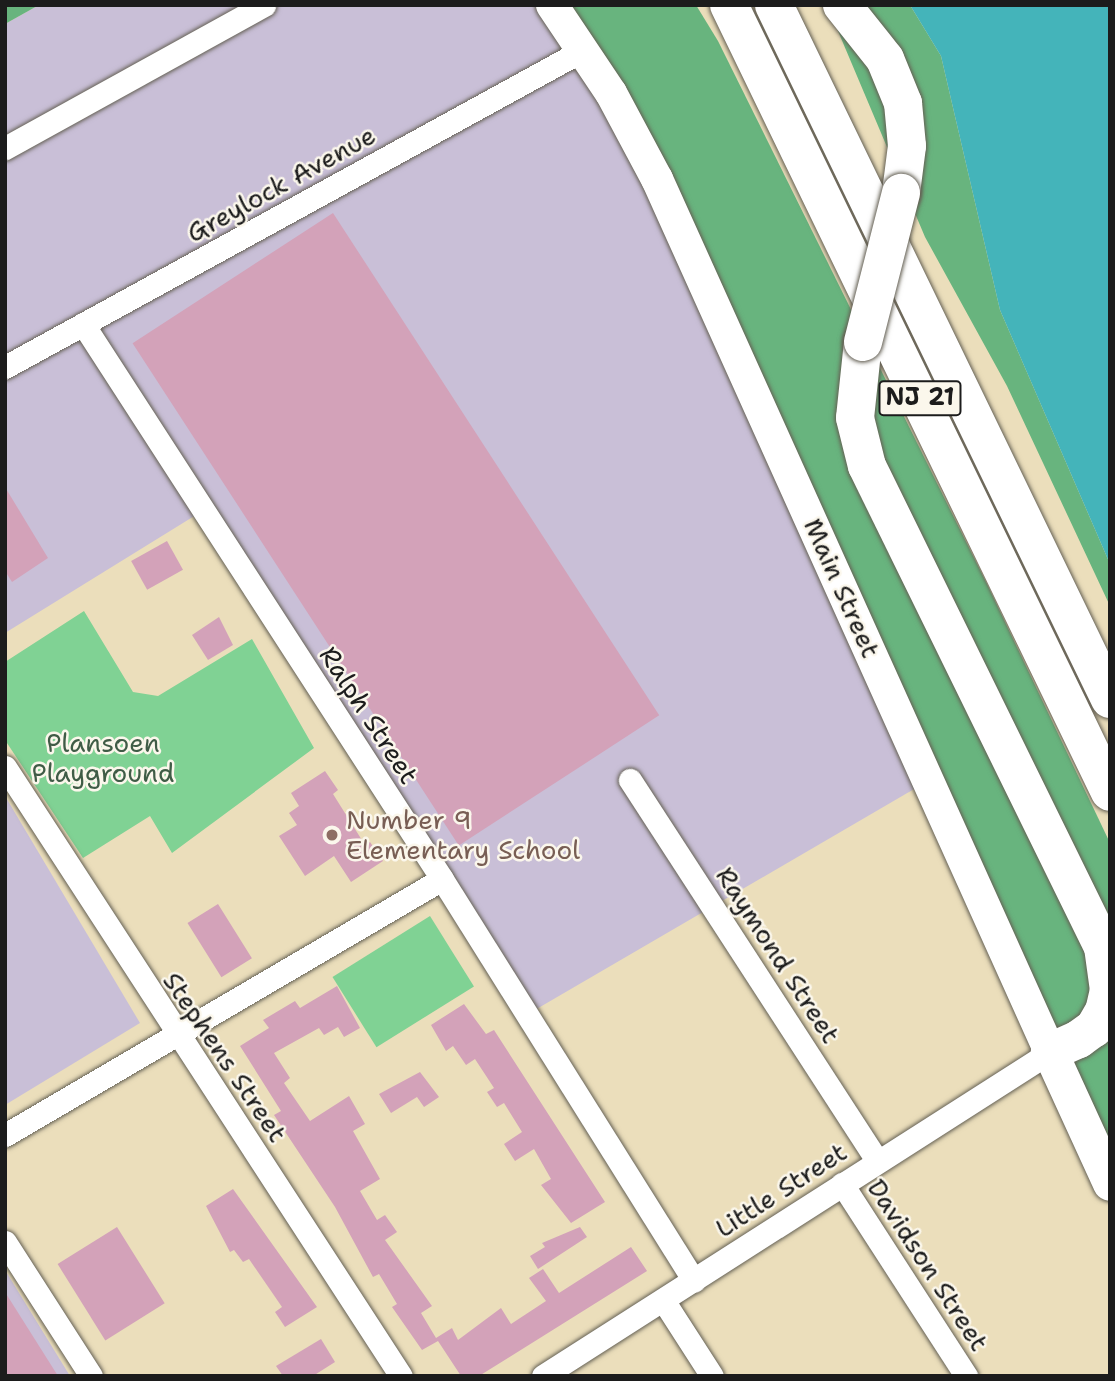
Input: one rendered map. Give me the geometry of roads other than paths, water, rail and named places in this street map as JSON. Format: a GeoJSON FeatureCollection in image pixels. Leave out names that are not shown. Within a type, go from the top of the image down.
{"type":"FeatureCollection","features":[{"type":"Feature","properties":{"kind":"highway","name":"NJ 21"},"geometry":{"type":"LineString","coordinates":[[729,5],[1110,792]]}},
{"type":"Feature","properties":{"kind":"highway","name":"NJ 21"},"geometry":{"type":"LineString","coordinates":[[774,5],[1110,699]]}},
{"type":"Feature","properties":{"kind":"highway"},"geometry":{"type":"LineString","coordinates":[[842,5],[885,60],[902,103],[907,146],[901,193],[863,342],[855,418],[867,466],[1103,947],[1109,990],[1104,1011],[1086,1034],[1051,1052]]}},
{"type":"Feature","properties":{"kind":"main road","name":"Main Street"},"geometry":{"type":"LineString","coordinates":[[1051,1052],[1110,1183]]}},
{"type":"Feature","properties":{"kind":"street"},"geometry":{"type":"LineString","coordinates":[[5,148],[264,5]]}},
{"type":"Feature","properties":{"kind":"street","name":"Main Street"},"geometry":{"type":"LineString","coordinates":[[552,5],[635,135],[677,221],[1051,1052]]}},
{"type":"Feature","properties":{"kind":"street","name":"Greylock Avenue"},"geometry":{"type":"LineString","coordinates":[[5,367],[583,50]]}},
{"type":"Feature","properties":{"kind":"street","name":"Ralph Street"},"geometry":{"type":"LineString","coordinates":[[83,324],[442,878],[694,1280]]}},
{"type":"Feature","properties":{"kind":"street","name":"Stephens Street"},"geometry":{"type":"LineString","coordinates":[[5,767],[401,1376]]}},
{"type":"Feature","properties":{"kind":"street","name":"Raymond Street"},"geometry":{"type":"LineString","coordinates":[[631,780],[877,1161]]}},
{"type":"Feature","properties":{"kind":"street"},"geometry":{"type":"LineString","coordinates":[[5,1135],[442,878]]}},
{"type":"Feature","properties":{"kind":"street","name":"Little Street"},"geometry":{"type":"LineString","coordinates":[[543,1376],[1051,1052]]}},
{"type":"Feature","properties":{"kind":"street","name":"Davidson Street"},"geometry":{"type":"LineString","coordinates":[[842,1184],[966,1376]]}},
{"type":"Feature","properties":{"kind":"street"},"geometry":{"type":"LineString","coordinates":[[5,1242],[91,1376]]}},
{"type":"Feature","properties":{"kind":"street"},"geometry":{"type":"LineString","coordinates":[[663,1300],[712,1376]]}},
{"type":"Feature","properties":{"kind":"water"},"geometry":{"type":"Polygon","coordinates":[[[910,5],[1110,5],[1110,564],[1000,310],[941,56],[910,5]]]}},
{"type":"Feature","properties":{"kind":"place","name":"Number 9 Elementary School"},"geometry":{"type":"Point","coordinates":[332,835]}},
{"type":"Feature","properties":{"kind":"park label","name":"Plansoen Playground"},"geometry":{"type":"Point","coordinates":[103,758]}}]}
